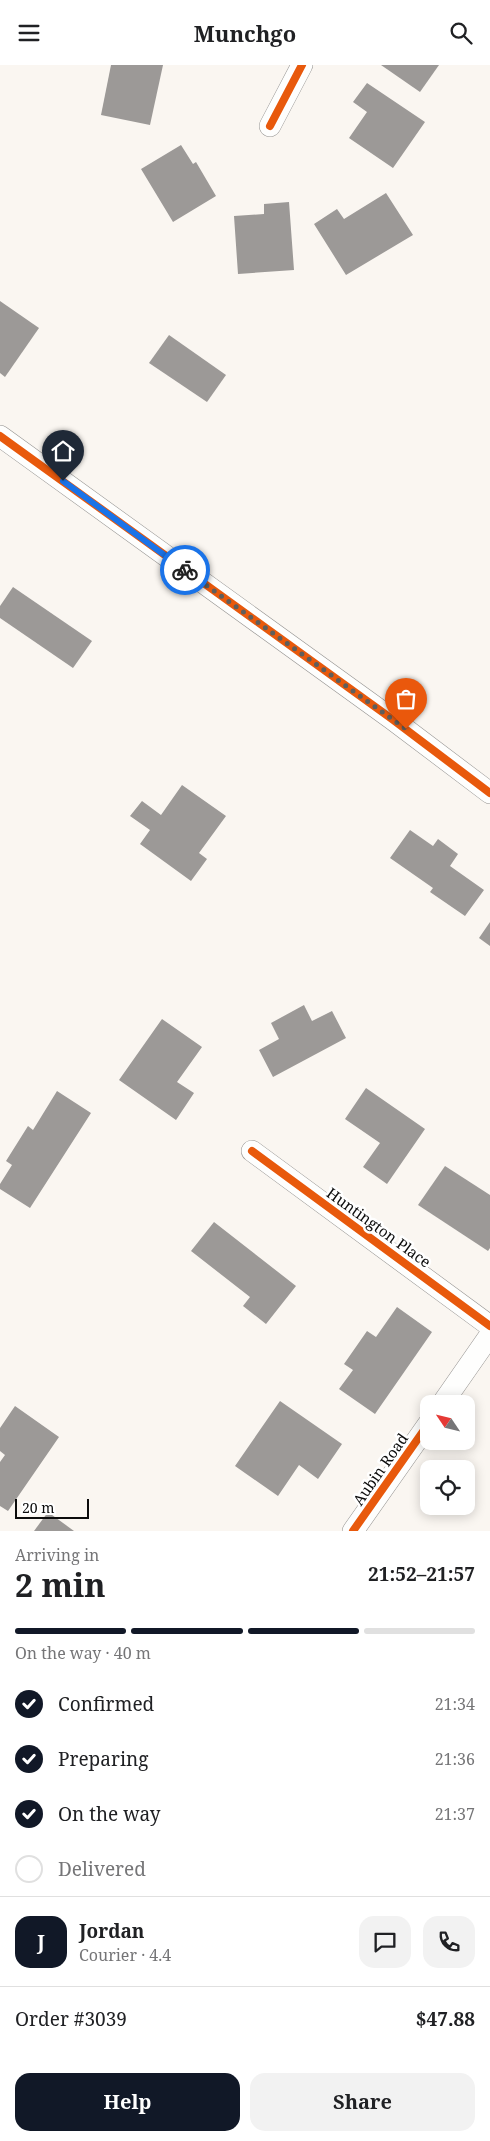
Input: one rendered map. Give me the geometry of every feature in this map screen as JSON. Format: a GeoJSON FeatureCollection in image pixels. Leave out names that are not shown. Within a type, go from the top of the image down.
{"type":"FeatureCollection","features":[{"type":"Feature","properties":{"kind":"street"},"geometry":{"type":"LineString","coordinates":[[270,126],[302,65]]}},
{"type":"Feature","properties":{"kind":"street"},"geometry":{"type":"LineString","coordinates":[[0,436],[392,719],[490,793]]}},
{"type":"Feature","properties":{"kind":"street","name":"Huntington Place"},"geometry":{"type":"LineString","coordinates":[[252,1151],[490,1326]]}},
{"type":"Feature","properties":{"kind":"street"},"geometry":{"type":"LineString","coordinates":[[448,1395],[490,1335]]}},
{"type":"Feature","properties":{"kind":"street","name":"Aubin Road"},"geometry":{"type":"LineString","coordinates":[[353,1531],[420,1436]]}},
{"type":"Feature","properties":{"kind":"building"},"geometry":{"type":"Polygon","coordinates":[[[111,65],[163,65],[150,125],[101,115],[111,65]]]}},
{"type":"Feature","properties":{"kind":"building"},"geometry":{"type":"Polygon","coordinates":[[[381,65],[439,65],[420,92],[381,65]]]}},
{"type":"Feature","properties":{"kind":"building"},"geometry":{"type":"Polygon","coordinates":[[[367,83],[425,122],[393,168],[349,138],[367,112],[353,102],[367,83]]]}},
{"type":"Feature","properties":{"kind":"building"},"geometry":{"type":"Polygon","coordinates":[[[181,145],[193,164],[196,162],[216,196],[173,222],[141,169],[181,145]]]}},
{"type":"Feature","properties":{"kind":"building"},"geometry":{"type":"Polygon","coordinates":[[[386,193],[413,235],[346,275],[314,224],[337,209],[344,219],[386,193]]]}},
{"type":"Feature","properties":{"kind":"building"},"geometry":{"type":"Polygon","coordinates":[[[289,202],[294,270],[238,274],[234,216],[264,214],[264,204],[289,202]]]}},
{"type":"Feature","properties":{"kind":"building"},"geometry":{"type":"Polygon","coordinates":[[[0,301],[39,328],[5,377],[0,373],[0,301]]]}},
{"type":"Feature","properties":{"kind":"building"},"geometry":{"type":"Polygon","coordinates":[[[169,335],[226,375],[207,402],[149,363],[169,335]]]}},
{"type":"Feature","properties":{"kind":"building"},"geometry":{"type":"Polygon","coordinates":[[[13,587],[92,641],[73,668],[0,618],[0,606],[13,587]]]}},
{"type":"Feature","properties":{"kind":"building"},"geometry":{"type":"Polygon","coordinates":[[[182,785],[226,816],[199,853],[207,859],[191,881],[140,844],[150,830],[130,816],[142,801],[161,815],[182,785]]]}},
{"type":"Feature","properties":{"kind":"building"},"geometry":{"type":"Polygon","coordinates":[[[410,830],[433,846],[438,839],[458,854],[450,866],[484,890],[465,916],[430,892],[433,888],[390,858],[410,830]]]}},
{"type":"Feature","properties":{"kind":"building"},"geometry":{"type":"Polygon","coordinates":[[[490,922],[490,946],[479,938],[490,922]]]}},
{"type":"Feature","properties":{"kind":"building"},"geometry":{"type":"Polygon","coordinates":[[[304,1005],[312,1021],[332,1011],[346,1038],[273,1077],[259,1050],[279,1039],[271,1023],[304,1005]]]}},
{"type":"Feature","properties":{"kind":"building"},"geometry":{"type":"Polygon","coordinates":[[[162,1019],[202,1047],[177,1082],[194,1093],[176,1120],[119,1080],[162,1019]]]}},
{"type":"Feature","properties":{"kind":"building"},"geometry":{"type":"Polygon","coordinates":[[[366,1088],[425,1129],[387,1184],[363,1167],[380,1143],[345,1119],[366,1088]]]}},
{"type":"Feature","properties":{"kind":"building"},"geometry":{"type":"Polygon","coordinates":[[[57,1091],[91,1113],[30,1208],[0,1189],[0,1184],[12,1165],[6,1161],[28,1126],[33,1130],[57,1091]]]}},
{"type":"Feature","properties":{"kind":"building"},"geometry":{"type":"Polygon","coordinates":[[[445,1166],[490,1195],[490,1248],[488,1251],[418,1205],[445,1166]]]}},
{"type":"Feature","properties":{"kind":"building"},"geometry":{"type":"Polygon","coordinates":[[[214,1222],[296,1286],[266,1324],[243,1306],[250,1297],[191,1251],[214,1222]]]}},
{"type":"Feature","properties":{"kind":"building"},"geometry":{"type":"Polygon","coordinates":[[[397,1307],[432,1332],[375,1414],[339,1389],[353,1370],[344,1364],[367,1331],[376,1337],[397,1307]]]}},
{"type":"Feature","properties":{"kind":"building"},"geometry":{"type":"Polygon","coordinates":[[[280,1401],[342,1444],[318,1479],[299,1465],[278,1496],[235,1466],[280,1401]]]}},
{"type":"Feature","properties":{"kind":"building"},"geometry":{"type":"Polygon","coordinates":[[[15,1406],[59,1437],[8,1511],[0,1506],[0,1462],[5,1455],[0,1451],[0,1428],[15,1406]]]}},
{"type":"Feature","properties":{"kind":"building"},"geometry":{"type":"Polygon","coordinates":[[[48,1512],[74,1531],[34,1531],[48,1512]]]}},
{"type":"Feature","properties":{"kind":"cycle path"},"geometry":{"type":"LineString","coordinates":[[270,126],[302,65]]}},
{"type":"Feature","properties":{"kind":"cycle path"},"geometry":{"type":"LineString","coordinates":[[0,436],[392,719],[490,793]]}},
{"type":"Feature","properties":{"kind":"cycle path"},"geometry":{"type":"LineString","coordinates":[[252,1151],[490,1326]]}},
{"type":"Feature","properties":{"kind":"cycle path"},"geometry":{"type":"LineString","coordinates":[[353,1531],[420,1436]]}},
{"type":"Feature","properties":{"kind":"way so far"},"geometry":{"type":"LineString","coordinates":[[185,570],[406,729]]}},
{"type":"Feature","properties":{"kind":"route"},"geometry":{"type":"LineString","coordinates":[[63,481],[185,570]]}}]}
